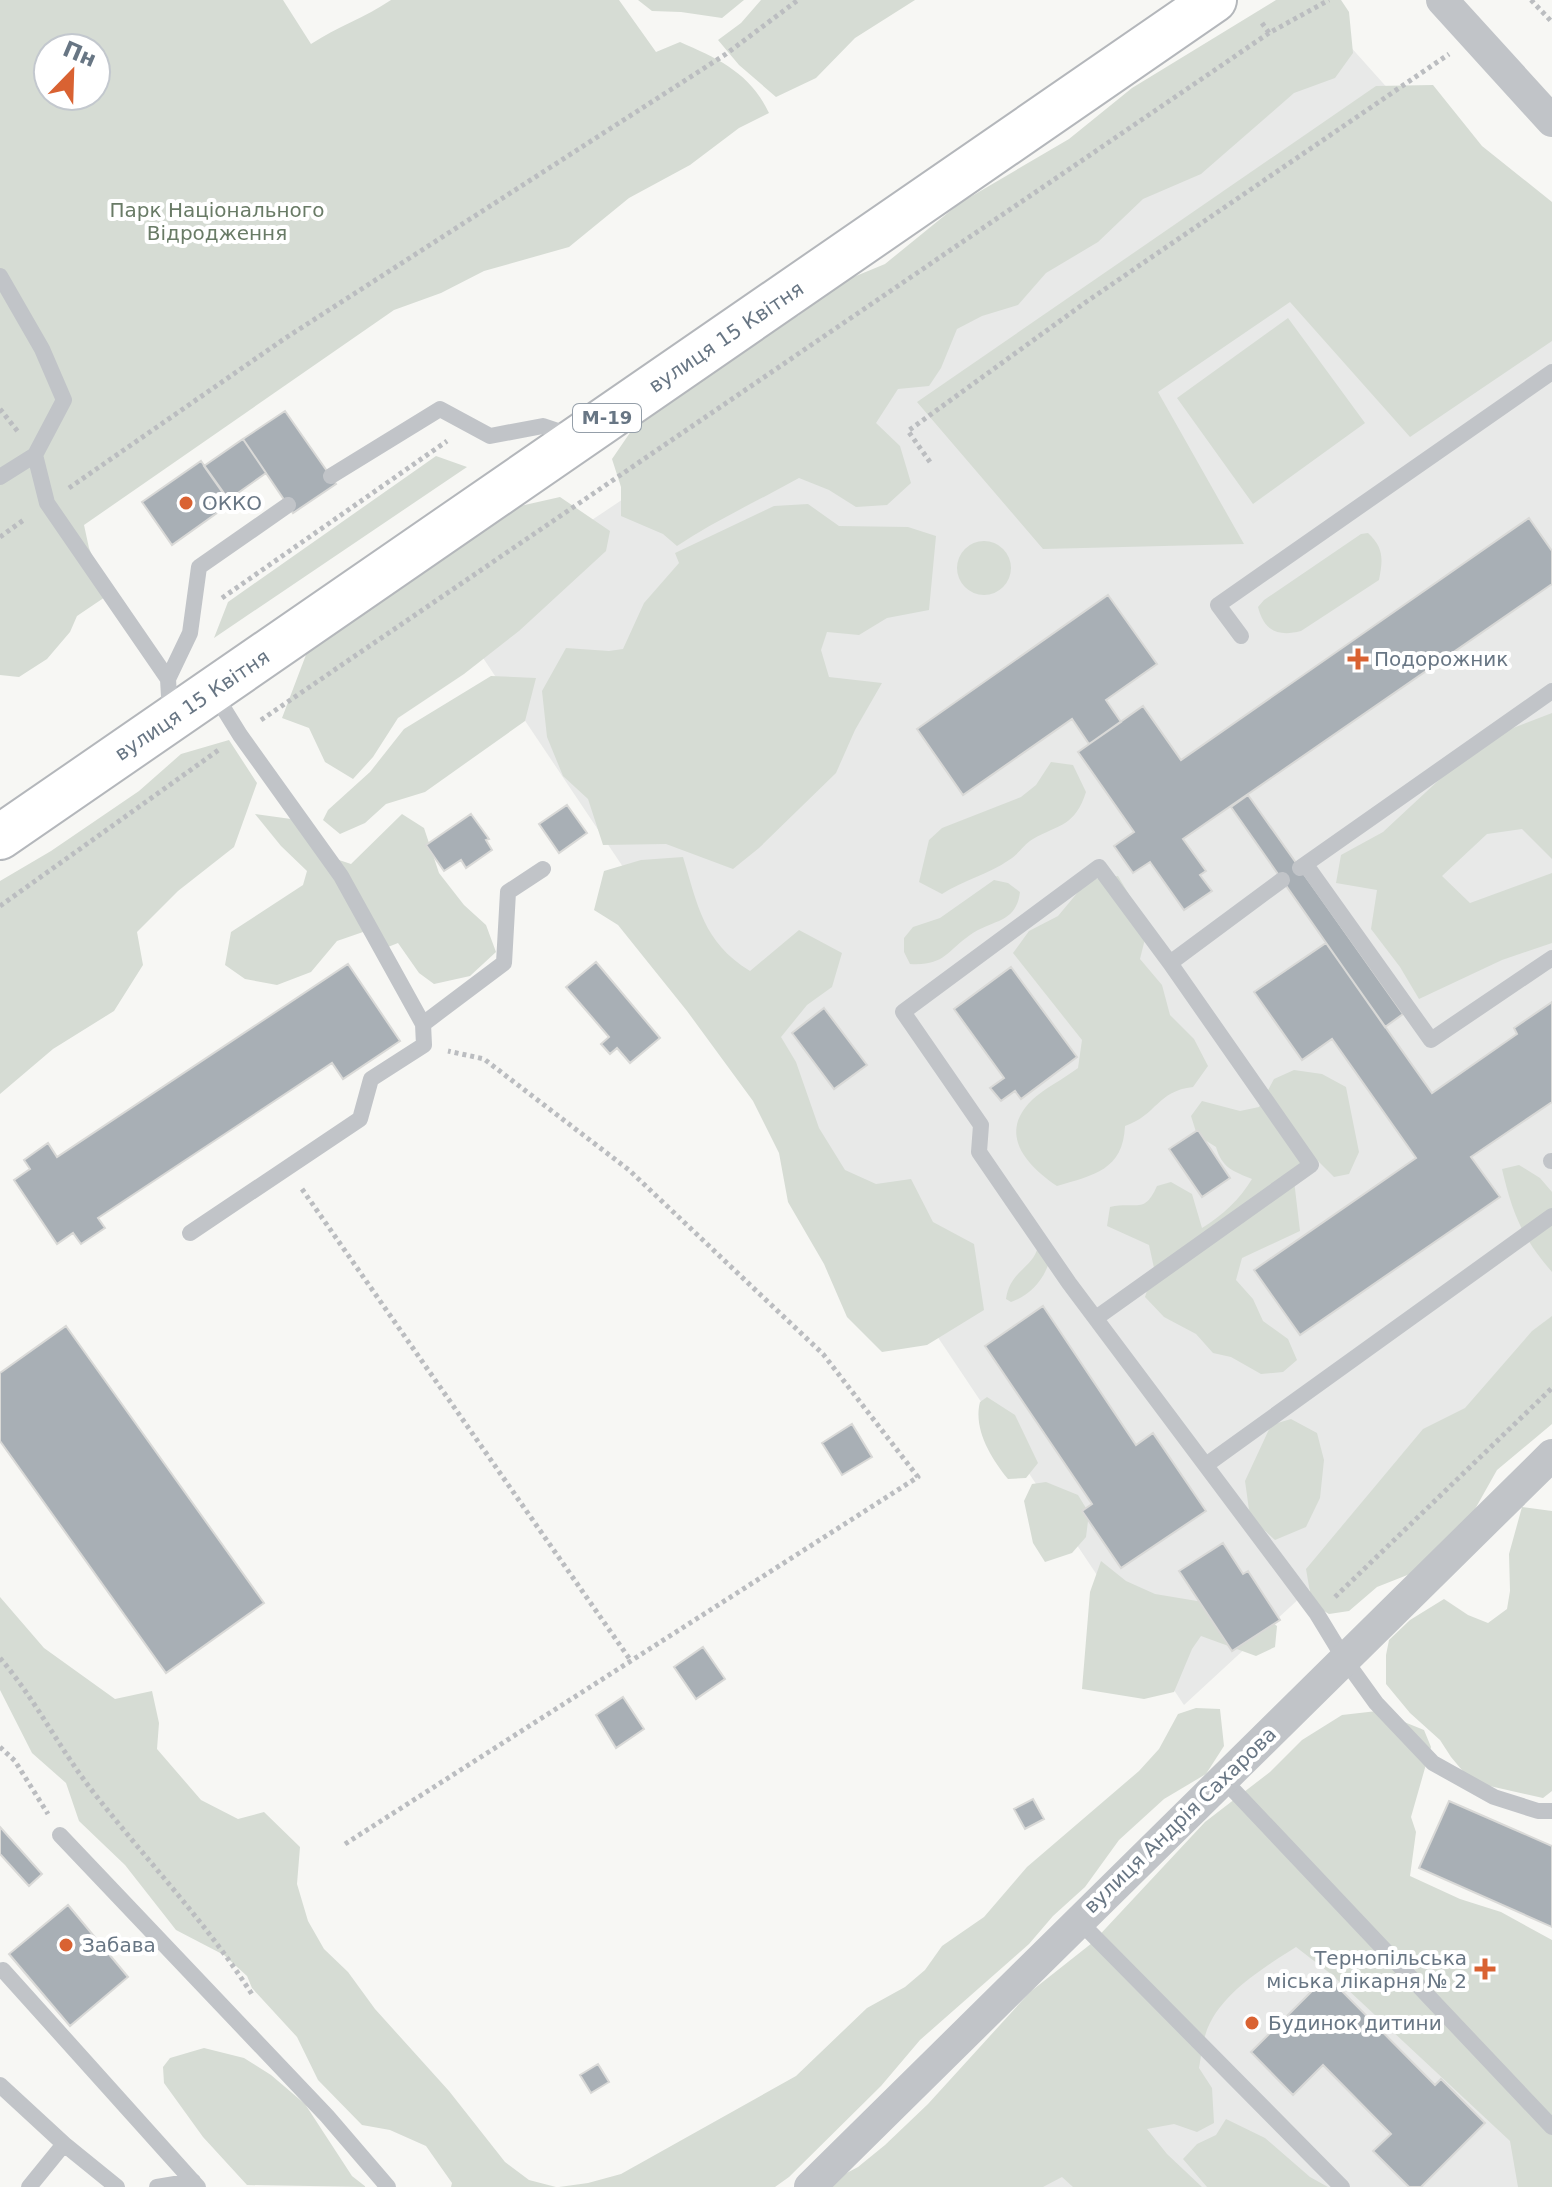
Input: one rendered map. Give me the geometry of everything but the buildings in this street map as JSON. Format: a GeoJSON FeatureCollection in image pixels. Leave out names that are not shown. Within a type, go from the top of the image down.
{"type":"FeatureCollection","features":[{"type":"Feature","properties":{"kind":"highway","name":"вулиця 15 Квітня"},"geometry":{"type":"LineString","coordinates":[[0,837],[169,699],[213,691],[1214,0]]}},
{"type":"Feature","properties":{"kind":"street"},"geometry":{"type":"LineString","coordinates":[[1442,0],[1548,110]]}},
{"type":"Feature","properties":{"kind":"street","name":"вулиця Андрія Сахарова"},"geometry":{"type":"LineString","coordinates":[[810,2187],[1222,1778],[1550,1461]]}},
{"type":"Feature","properties":{"kind":"lane"},"geometry":{"type":"LineString","coordinates":[[0,276],[42,349],[64,400],[35,455],[0,477]]}},
{"type":"Feature","properties":{"kind":"lane"},"geometry":{"type":"LineString","coordinates":[[1241,636],[1218,605],[1550,379]]}},
{"type":"Feature","properties":{"kind":"lane"},"geometry":{"type":"LineString","coordinates":[[331,476],[440,409],[490,436],[543,426],[578,438]]}},
{"type":"Feature","properties":{"kind":"lane"},"geometry":{"type":"LineString","coordinates":[[35,455],[47,503],[169,699]]}},
{"type":"Feature","properties":{"kind":"lane"},"geometry":{"type":"LineString","coordinates":[[169,699],[190,633],[199,567],[288,505]]}},
{"type":"Feature","properties":{"kind":"lane"},"geometry":{"type":"LineString","coordinates":[[190,1233],[360,1119],[371,1079],[424,1045],[423,1024],[341,876],[240,735],[213,691]]}},
{"type":"Feature","properties":{"kind":"lane"},"geometry":{"type":"LineString","coordinates":[[1552,691],[1303,866],[1431,1040],[1552,958]]}},
{"type":"Feature","properties":{"kind":"lane"},"geometry":{"type":"LineString","coordinates":[[1096,1318],[1311,1165],[1099,867],[903,1012],[981,1125],[979,1152],[1096,1318],[1317,1614],[1376,1703],[1433,1763],[1494,1797],[1538,1811],[1552,1811]]}},
{"type":"Feature","properties":{"kind":"lane"},"geometry":{"type":"LineString","coordinates":[[423,1024],[504,963],[508,892],[543,869]]}},
{"type":"Feature","properties":{"kind":"lane"},"geometry":{"type":"LineString","coordinates":[[1170,963],[1282,880]]}},
{"type":"Feature","properties":{"kind":"lane"},"geometry":{"type":"LineString","coordinates":[[1206,1465],[1552,1216]]}},
{"type":"Feature","properties":{"kind":"lane"},"geometry":{"type":"LineString","coordinates":[[1222,1778],[1552,2127]]}},
{"type":"Feature","properties":{"kind":"lane"},"geometry":{"type":"LineString","coordinates":[[60,1835],[306,2094],[388,2187]]}},
{"type":"Feature","properties":{"kind":"lane"},"geometry":{"type":"LineString","coordinates":[[1078,1920],[1342,2187]]}},
{"type":"Feature","properties":{"kind":"lane"},"geometry":{"type":"LineString","coordinates":[[3,1970],[196,2184]]}},
{"type":"Feature","properties":{"kind":"lane"},"geometry":{"type":"LineString","coordinates":[[0,2085],[64,2144],[117,2187]]}},
{"type":"Feature","properties":{"kind":"lane"},"geometry":{"type":"LineString","coordinates":[[29,2187],[64,2144]]}},
{"type":"Feature","properties":{"kind":"lane"},"geometry":{"type":"LineString","coordinates":[[157,2187],[196,2184]]}},
{"type":"Feature","properties":{"kind":"path"},"geometry":{"type":"LineString","coordinates":[[0,537],[284,339],[726,54],[798,0]]}},
{"type":"Feature","properties":{"kind":"path"},"geometry":{"type":"LineString","coordinates":[[0,906],[240,735],[1269,33],[1329,0]]}},
{"type":"Feature","properties":{"kind":"path"},"geometry":{"type":"LineString","coordinates":[[1531,0],[1552,22]]}},
{"type":"Feature","properties":{"kind":"path"},"geometry":{"type":"LineString","coordinates":[[1262,23],[1269,33]]}},
{"type":"Feature","properties":{"kind":"path"},"geometry":{"type":"LineString","coordinates":[[930,462],[908,431],[1086,302],[1476,36]]}},
{"type":"Feature","properties":{"kind":"path"},"geometry":{"type":"LineString","coordinates":[[192,619],[470,424]]}},
{"type":"Feature","properties":{"kind":"path"},"geometry":{"type":"LineString","coordinates":[[345,1844],[918,1477],[823,1354],[629,1170],[484,1059],[424,1045]]}},
{"type":"Feature","properties":{"kind":"path"},"geometry":{"type":"LineString","coordinates":[[287,1168],[631,1661]]}},
{"type":"Feature","properties":{"kind":"path"},"geometry":{"type":"LineString","coordinates":[[1317,1614],[1552,1388]]}},
{"type":"Feature","properties":{"kind":"path"},"geometry":{"type":"LineString","coordinates":[[0,1658],[20,1682],[92,1791],[227,1955],[261,2009]]}},
{"type":"Feature","properties":{"kind":"path"},"geometry":{"type":"LineString","coordinates":[[0,1747],[15,1761],[60,1835]]}},
{"type":"Feature","properties":{"kind":"shaded area"},"geometry":{"type":"Polygon","coordinates":[[[1331,25],[1552,272],[1552,1365],[1184,1705],[453,613],[1331,25]]]}},
{"type":"Feature","properties":{"kind":"shaded area","name":"Будинок дитини"},"geometry":{"type":"Polygon","coordinates":[[[1251,1873],[1552,2172],[1552,2187],[938,2187],[1251,1873]]]}},
{"type":"Feature","properties":{"kind":"green space","name":"Парк Національного Відродження"},"geometry":{"type":"Polygon","coordinates":[[[0,0],[283,0],[311,44],[391,0],[619,0],[656,52],[680,42],[720,61],[753,87],[769,113],[739,128],[690,165],[629,198],[569,247],[484,271],[441,293],[394,310],[84,525],[89,548],[108,595],[77,616],[70,632],[47,659],[19,677],[0,675],[0,0]]]}},
{"type":"Feature","properties":{"kind":"green space"},"geometry":{"type":"Polygon","coordinates":[[[638,0],[744,0],[722,18],[652,11],[638,0]]]}},
{"type":"Feature","properties":{"kind":"green space"},"geometry":{"type":"Polygon","coordinates":[[[761,0],[915,0],[855,38],[816,78],[776,97],[739,65],[718,40],[741,23],[761,0]]]}},
{"type":"Feature","properties":{"kind":"green space"},"geometry":{"type":"Polygon","coordinates":[[[1276,0],[1341,0],[1349,12],[1353,53],[1335,78],[1294,93],[1201,174],[1143,199],[1098,242],[1046,273],[1018,305],[982,316],[957,329],[941,368],[929,386],[898,389],[876,423],[900,446],[911,483],[887,505],[856,507],[829,490],[799,478],[677,546],[663,534],[621,516],[621,487],[612,459],[638,421],[684,393],[733,331],[798,316],[839,283],[885,264],[960,203],[1069,139],[1132,88],[1276,0]]]}},
{"type":"Feature","properties":{"kind":"green space"},"geometry":{"type":"Polygon","coordinates":[[[1433,85],[1482,146],[1552,202],[1552,341],[1410,437],[1290,302],[1158,392],[1244,544],[1043,549],[917,402],[1376,86],[1433,85]]]}},
{"type":"Feature","properties":{"kind":"green space"},"geometry":{"type":"Polygon","coordinates":[[[1288,318],[1365,423],[1253,504],[1177,398],[1288,318]]]}},
{"type":"Feature","properties":{"kind":"green space"},"geometry":{"type":"Polygon","coordinates":[[[436,456],[467,467],[214,638],[228,602],[436,456]]]}},
{"type":"Feature","properties":{"kind":"green space"},"geometry":{"type":"Polygon","coordinates":[[[560,497],[610,531],[606,551],[519,631],[464,674],[398,718],[373,757],[353,779],[325,762],[309,728],[282,718],[312,639],[503,510],[560,497]]]}},
{"type":"Feature","properties":{"kind":"green space"},"geometry":{"type":"Polygon","coordinates":[[[808,504],[839,526],[908,527],[936,536],[929,610],[887,618],[859,635],[827,632],[821,650],[829,677],[882,683],[855,730],[836,773],[733,869],[666,844],[603,845],[588,799],[563,776],[547,737],[542,691],[566,648],[623,649],[644,603],[679,563],[675,553],[774,506],[808,504]]]}},
{"type":"Feature","properties":{"kind":"green space"},"geometry":{"type":"Polygon","coordinates":[[[1368,533],[1381,554],[1379,580],[1301,631],[1285,633],[1268,627],[1258,607],[1264,600],[1361,534],[1368,533]]]}},
{"type":"Feature","properties":{"kind":"green space"},"geometry":{"type":"Polygon","coordinates":[[[984,541],[1003,549],[1011,568],[1003,587],[984,595],[965,587],[957,568],[965,549],[984,541]]]}},
{"type":"Feature","properties":{"kind":"green space"},"geometry":{"type":"Polygon","coordinates":[[[491,676],[536,678],[525,721],[425,792],[386,804],[365,823],[340,834],[323,820],[328,810],[370,772],[404,729],[491,676]]]}},
{"type":"Feature","properties":{"kind":"green space"},"geometry":{"type":"Polygon","coordinates":[[[1552,713],[1552,859],[1522,829],[1487,834],[1442,876],[1470,903],[1552,873],[1552,943],[1502,960],[1419,999],[1400,967],[1371,929],[1377,890],[1336,883],[1341,855],[1383,832],[1469,752],[1513,728],[1552,713]]]}},
{"type":"Feature","properties":{"kind":"green space"},"geometry":{"type":"Polygon","coordinates":[[[229,740],[257,783],[234,847],[178,891],[137,932],[143,965],[114,1011],[53,1049],[0,1094],[0,881],[51,851],[139,791],[181,754],[229,740]]]}},
{"type":"Feature","properties":{"kind":"green space"},"geometry":{"type":"Polygon","coordinates":[[[1051,762],[1073,765],[1086,792],[1072,818],[1030,841],[1001,865],[942,894],[919,882],[929,840],[942,828],[1021,797],[1036,785],[1051,762]]]}},
{"type":"Feature","properties":{"kind":"green space"},"geometry":{"type":"Polygon","coordinates":[[[255,814],[291,819],[327,856],[351,864],[402,814],[424,828],[439,873],[464,905],[486,925],[496,952],[470,976],[434,984],[419,973],[398,943],[378,951],[363,932],[337,941],[311,972],[277,985],[245,979],[225,965],[231,932],[303,885],[307,871],[255,814]]]}},
{"type":"Feature","properties":{"kind":"green space"},"geometry":{"type":"Polygon","coordinates":[[[683,857],[704,922],[722,948],[750,971],[799,930],[842,953],[832,987],[807,1005],[781,1037],[796,1062],[819,1128],[845,1170],[876,1184],[911,1179],[933,1222],[974,1244],[984,1310],[927,1345],[882,1352],[847,1317],[824,1264],[788,1202],[779,1153],[753,1101],[687,1011],[618,925],[594,910],[604,871],[641,860],[683,857]]]}},
{"type":"Feature","properties":{"kind":"green space"},"geometry":{"type":"Polygon","coordinates":[[[1118,876],[1144,920],[1146,935],[1140,959],[1162,985],[1170,1015],[1194,1039],[1208,1066],[1193,1087],[1172,1093],[1144,1116],[1125,1126],[1119,1152],[1104,1168],[1057,1186],[1027,1159],[1020,1148],[1017,1125],[1032,1100],[1078,1068],[1082,1040],[1013,953],[1029,931],[1058,916],[1088,880],[1118,876]]]}},
{"type":"Feature","properties":{"kind":"green space"},"geometry":{"type":"Polygon","coordinates":[[[994,880],[1008,883],[1020,892],[1014,910],[1002,920],[970,935],[944,957],[930,963],[910,964],[904,952],[904,938],[913,927],[940,918],[994,880]]]}},
{"type":"Feature","properties":{"kind":"green space"},"geometry":{"type":"Polygon","coordinates":[[[1294,1070],[1322,1074],[1346,1087],[1359,1152],[1349,1174],[1334,1177],[1311,1154],[1293,1172],[1300,1231],[1242,1258],[1236,1280],[1253,1299],[1263,1321],[1288,1339],[1297,1360],[1283,1372],[1261,1374],[1231,1357],[1213,1353],[1196,1334],[1164,1317],[1145,1297],[1154,1268],[1149,1245],[1107,1226],[1110,1207],[1144,1204],[1157,1186],[1171,1182],[1192,1194],[1202,1228],[1223,1212],[1252,1179],[1225,1164],[1216,1147],[1197,1135],[1191,1116],[1202,1101],[1240,1111],[1259,1107],[1274,1079],[1294,1070]]]}},
{"type":"Feature","properties":{"kind":"green space"},"geometry":{"type":"Polygon","coordinates":[[[1519,1165],[1540,1178],[1552,1192],[1552,1272],[1526,1236],[1510,1198],[1502,1169],[1519,1165]]]}},
{"type":"Feature","properties":{"kind":"green space"},"geometry":{"type":"Polygon","coordinates":[[[1038,1246],[1049,1263],[1046,1270],[1030,1292],[1011,1302],[1006,1299],[1008,1289],[1032,1259],[1038,1246]]]}},
{"type":"Feature","properties":{"kind":"green space"},"geometry":{"type":"Polygon","coordinates":[[[1552,1316],[1552,1424],[1497,1470],[1461,1534],[1415,1572],[1377,1587],[1349,1611],[1329,1614],[1312,1604],[1306,1569],[1423,1429],[1465,1408],[1532,1331],[1552,1316]]]}},
{"type":"Feature","properties":{"kind":"green space"},"geometry":{"type":"Polygon","coordinates":[[[987,1397],[1015,1415],[1038,1463],[1026,1478],[1008,1479],[985,1443],[978,1412],[980,1402],[987,1397]]]}},
{"type":"Feature","properties":{"kind":"green space"},"geometry":{"type":"Polygon","coordinates":[[[1291,1419],[1317,1433],[1324,1460],[1320,1498],[1306,1527],[1275,1540],[1250,1517],[1245,1481],[1271,1425],[1291,1419]]]}},
{"type":"Feature","properties":{"kind":"green space"},"geometry":{"type":"Polygon","coordinates":[[[1046,1482],[1078,1495],[1089,1513],[1086,1537],[1072,1553],[1045,1562],[1033,1543],[1024,1501],[1032,1484],[1046,1482]]]}},
{"type":"Feature","properties":{"kind":"green space"},"geometry":{"type":"Polygon","coordinates":[[[1522,1507],[1552,1511],[1552,1791],[1543,1798],[1472,1782],[1440,1740],[1410,1713],[1386,1684],[1389,1640],[1410,1620],[1444,1599],[1468,1615],[1488,1623],[1507,1609],[1509,1554],[1522,1507]]]}},
{"type":"Feature","properties":{"kind":"green space"},"geometry":{"type":"Polygon","coordinates":[[[1101,1561],[1126,1581],[1155,1594],[1257,1611],[1277,1626],[1275,1647],[1256,1656],[1201,1636],[1192,1649],[1174,1692],[1144,1699],[1082,1689],[1090,1592],[1101,1561]]]}},
{"type":"Feature","properties":{"kind":"green space"},"geometry":{"type":"Polygon","coordinates":[[[0,1597],[44,1648],[115,1699],[152,1691],[159,1723],[157,1749],[201,1800],[238,1819],[264,1812],[300,1847],[297,1884],[308,1921],[324,1949],[348,1972],[375,2009],[449,2091],[505,2162],[529,2180],[556,2187],[451,2187],[452,2183],[426,2146],[390,2130],[362,2125],[318,2080],[297,2037],[252,1988],[247,1976],[224,1955],[176,1930],[125,1865],[79,1821],[66,1783],[32,1753],[0,1690],[0,1597]]]}},
{"type":"Feature","properties":{"kind":"green space"},"geometry":{"type":"Polygon","coordinates":[[[1196,1708],[1220,1709],[1224,1746],[1206,1774],[1164,1799],[1119,1840],[1085,1887],[1053,1916],[1029,1944],[920,2040],[881,2086],[789,2177],[775,2187],[559,2187],[621,2174],[796,2076],[867,2008],[905,1987],[925,1970],[942,1946],[984,1917],[1027,1867],[1139,1771],[1159,1749],[1178,1714],[1196,1708]]]}},
{"type":"Feature","properties":{"kind":"green space"},"geometry":{"type":"Polygon","coordinates":[[[1377,1711],[1424,1730],[1431,1747],[1411,1817],[1416,1832],[1410,1876],[1460,1899],[1501,1912],[1552,1940],[1552,2187],[1518,2187],[1510,2141],[1331,1974],[1296,1947],[1242,1984],[1219,2008],[1211,2022],[1199,2068],[1212,2088],[1214,2123],[1197,2132],[1174,2124],[1147,2129],[1167,2154],[1202,2187],[1073,2187],[1062,2177],[1043,2187],[820,2187],[858,2167],[885,2145],[928,2104],[1030,1992],[1092,1943],[1205,1822],[1270,1772],[1302,1740],[1342,1715],[1377,1711]]]}},
{"type":"Feature","properties":{"kind":"green space"},"geometry":{"type":"Polygon","coordinates":[[[204,2048],[244,2058],[271,2075],[305,2104],[352,2176],[366,2187],[247,2185],[203,2137],[164,2083],[163,2067],[170,2058],[204,2048]]]}},
{"type":"Feature","properties":{"kind":"green space"},"geometry":{"type":"Polygon","coordinates":[[[1226,2119],[1265,2138],[1310,2177],[1328,2187],[1207,2187],[1183,2159],[1197,2144],[1216,2135],[1226,2119]]]}},
{"type":"Feature","properties":{"kind":"place","name":"ОККО"},"geometry":{"type":"Point","coordinates":[186,503]}},
{"type":"Feature","properties":{"kind":"place","name":"Подорожник"},"geometry":{"type":"Point","coordinates":[1358,659]}},
{"type":"Feature","properties":{"kind":"place","name":"Забава"},"geometry":{"type":"Point","coordinates":[66,1945]}},
{"type":"Feature","properties":{"kind":"place","name":"Тернопільська міська лікарня № 2"},"geometry":{"type":"Point","coordinates":[1485,1969]}},
{"type":"Feature","properties":{"kind":"place","name":"Будинок дитини"},"geometry":{"type":"Point","coordinates":[1252,2023]}}]}
